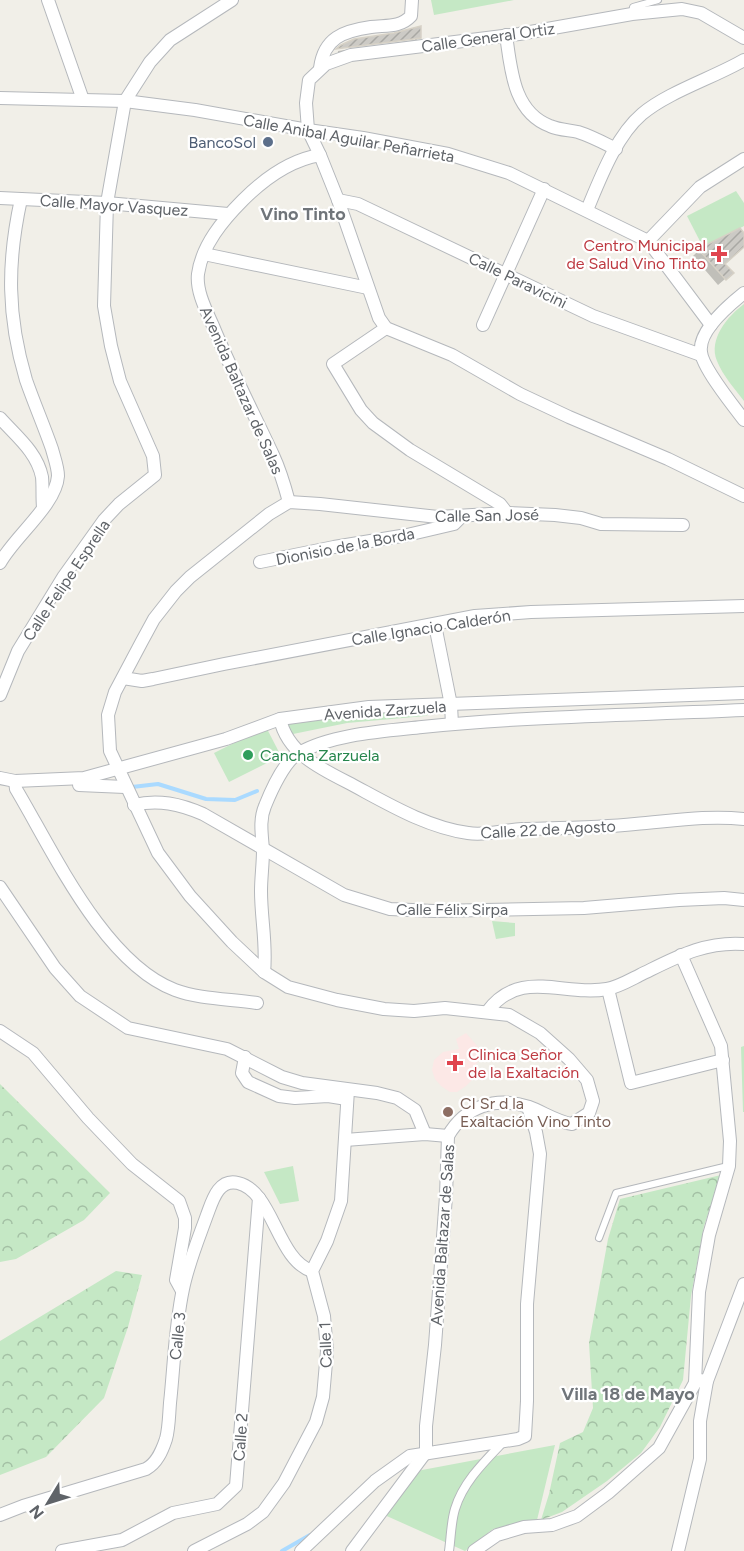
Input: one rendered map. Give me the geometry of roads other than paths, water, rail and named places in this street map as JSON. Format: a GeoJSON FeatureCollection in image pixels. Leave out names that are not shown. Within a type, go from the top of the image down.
{"type":"FeatureCollection","features":[{"type":"Feature","properties":{"kind":"street"},"geometry":{"type":"LineString","coordinates":[[48,0],[83,100]]}},
{"type":"Feature","properties":{"kind":"street","name":"Calle Felipe Esprella"},"geometry":{"type":"LineString","coordinates":[[0,695],[18,651],[64,576],[104,520],[119,504],[155,474],[153,456],[120,381],[111,346],[104,306],[107,203],[125,101],[150,62],[170,40],[232,0]]}},
{"type":"Feature","properties":{"kind":"street"},"geometry":{"type":"LineString","coordinates":[[412,0],[411,16],[402,24],[362,28],[346,32],[335,38],[326,46],[320,68],[309,80],[307,91],[308,130],[338,200],[379,318],[386,327],[452,355],[520,394],[668,459],[744,496]]}},
{"type":"Feature","properties":{"kind":"street","name":"Calle General Ortiz"},"geometry":{"type":"LineString","coordinates":[[320,68],[351,55],[506,35],[632,14],[682,9],[690,10],[720,23],[744,38]]}},
{"type":"Feature","properties":{"kind":"street"},"geometry":{"type":"LineString","coordinates":[[506,35],[512,72],[522,104],[543,123],[580,133],[616,149]]}},
{"type":"Feature","properties":{"kind":"street"},"geometry":{"type":"LineString","coordinates":[[587,210],[616,149],[634,121],[652,106],[744,60]]}},
{"type":"Feature","properties":{"kind":"street","name":"Calle Anibal Aguilar Peñarrieta"},"geometry":{"type":"LineString","coordinates":[[0,98],[125,101],[195,110],[448,154],[509,173],[648,240],[711,326]]}},
{"type":"Feature","properties":{"kind":"street","name":"Avenida Baltazar de Salas"},"geometry":{"type":"LineString","coordinates":[[320,155],[291,165],[261,182],[228,214],[212,238],[198,273],[201,297],[229,367],[274,456],[290,502],[269,514],[190,577],[154,619],[123,678],[108,715],[110,751],[153,844],[169,871],[219,929],[264,972],[288,987],[384,1009],[414,1011],[445,1008],[509,1016],[540,1034],[587,1080],[592,1101],[589,1113],[572,1124],[528,1107],[512,1103],[488,1103],[469,1113],[448,1136],[446,1196],[435,1346],[426,1426],[426,1452]]}},
{"type":"Feature","properties":{"kind":"street"},"geometry":{"type":"LineString","coordinates":[[648,240],[700,187],[744,159]]}},
{"type":"Feature","properties":{"kind":"street"},"geometry":{"type":"LineString","coordinates":[[483,325],[544,189]]}},
{"type":"Feature","properties":{"kind":"street","name":"Calle Mayor Vasquez"},"geometry":{"type":"LineString","coordinates":[[0,198],[107,203],[228,214]]}},
{"type":"Feature","properties":{"kind":"street"},"geometry":{"type":"LineString","coordinates":[[0,563],[53,492],[58,476],[27,380],[13,322],[10,273],[21,198]]}},
{"type":"Feature","properties":{"kind":"street","name":"Calle Paravicini"},"geometry":{"type":"LineString","coordinates":[[338,200],[358,204],[593,316],[701,355]]}},
{"type":"Feature","properties":{"kind":"street"},"geometry":{"type":"LineString","coordinates":[[204,254],[368,288]]}},
{"type":"Feature","properties":{"kind":"street"},"geometry":{"type":"LineString","coordinates":[[744,293],[711,326],[703,339],[701,355],[717,383],[744,420]]}},
{"type":"Feature","properties":{"kind":"street"},"geometry":{"type":"LineString","coordinates":[[386,327],[333,364],[361,410],[373,423],[410,450],[500,504],[507,513]]}},
{"type":"Feature","properties":{"kind":"street"},"geometry":{"type":"LineString","coordinates":[[0,418],[33,455],[42,477],[43,507]]}},
{"type":"Feature","properties":{"kind":"street","name":"Calle San José"},"geometry":{"type":"LineString","coordinates":[[290,502],[404,514],[461,516],[507,513],[555,514],[601,524],[683,525]]}},
{"type":"Feature","properties":{"kind":"street","name":"Dionisio de la Borda"},"geometry":{"type":"LineString","coordinates":[[260,562],[407,535],[454,524],[460,520],[461,516]]}},
{"type":"Feature","properties":{"kind":"street","name":"Calle Ignacio Calderón"},"geometry":{"type":"LineString","coordinates":[[123,678],[153,680],[475,616],[744,606]]}},
{"type":"Feature","properties":{"kind":"street"},"geometry":{"type":"LineString","coordinates":[[435,625],[451,705],[452,724]]}},
{"type":"Feature","properties":{"kind":"street","name":"Avenida Zarzuela"},"geometry":{"type":"LineString","coordinates":[[0,778],[15,785],[84,778],[226,740],[280,719],[369,707],[744,693]]}},
{"type":"Feature","properties":{"kind":"street","name":"Avenida Zarzuela"},"geometry":{"type":"LineString","coordinates":[[299,752],[356,736],[452,724],[619,714],[744,710]]}},
{"type":"Feature","properties":{"kind":"street"},"geometry":{"type":"LineString","coordinates":[[264,972],[266,954],[261,893],[263,850],[261,827],[264,808],[289,761],[299,752],[286,736],[280,719]]}},
{"type":"Feature","properties":{"kind":"street","name":"Calle 22 de Agosto"},"geometry":{"type":"LineString","coordinates":[[299,752],[322,769],[401,810],[442,827],[468,833],[486,834],[514,830],[633,825],[699,818],[744,819]]}},
{"type":"Feature","properties":{"kind":"street"},"geometry":{"type":"LineString","coordinates":[[0,786],[91,784],[125,787]]}},
{"type":"Feature","properties":{"kind":"street"},"geometry":{"type":"LineString","coordinates":[[15,785],[81,898],[120,950],[140,969],[163,985],[177,991],[257,1003]]}},
{"type":"Feature","properties":{"kind":"street","name":"Calle Félix Sirpa"},"geometry":{"type":"LineString","coordinates":[[134,805],[155,802],[191,809],[344,895],[390,909],[434,911],[584,908],[643,902],[724,898],[744,900]]}},
{"type":"Feature","properties":{"kind":"street"},"geometry":{"type":"LineString","coordinates":[[0,887],[55,968],[80,996],[128,1028],[227,1049],[282,1077],[347,1095]]}},
{"type":"Feature","properties":{"kind":"street"},"geometry":{"type":"LineString","coordinates":[[487,1012],[502,998],[523,987],[534,985],[578,990],[608,989],[681,955],[719,943],[744,944]]}},
{"type":"Feature","properties":{"kind":"street"},"geometry":{"type":"LineString","coordinates":[[678,1551],[700,1459],[699,1292],[709,1235],[729,1166],[730,1141],[721,1046],[681,955]]}},
{"type":"Feature","properties":{"kind":"street"},"geometry":{"type":"LineString","coordinates":[[608,989],[631,1083],[723,1060]]}},
{"type":"Feature","properties":{"kind":"street"},"geometry":{"type":"LineString","coordinates":[[0,1031],[33,1053],[88,1118],[132,1164],[179,1201],[185,1218],[185,1227],[176,1280],[182,1292]]}},
{"type":"Feature","properties":{"kind":"street"},"geometry":{"type":"LineString","coordinates":[[245,1057],[242,1073],[248,1082],[279,1095],[295,1098],[347,1095],[397,1098],[415,1110],[424,1134]]}},
{"type":"Feature","properties":{"kind":"street"},"geometry":{"type":"LineString","coordinates":[[312,1271],[327,1241],[341,1201],[347,1095]]}},
{"type":"Feature","properties":{"kind":"street"},"geometry":{"type":"LineString","coordinates":[[301,1551],[375,1480],[410,1456],[522,1438],[526,1432],[527,1304],[540,1154],[528,1107]]}},
{"type":"Feature","properties":{"kind":"street"},"geometry":{"type":"LineString","coordinates":[[345,1140],[424,1134],[448,1136]]}},
{"type":"Feature","properties":{"kind":"street","name":"Calle 3"},"geometry":{"type":"LineString","coordinates":[[0,1515],[153,1465],[166,1438],[182,1292],[197,1240],[214,1195],[219,1188],[237,1182],[248,1188],[259,1198],[285,1245],[304,1269],[312,1271]]}},
{"type":"Feature","properties":{"kind":"street","name":"Calle 2"},"geometry":{"type":"LineString","coordinates":[[62,1551],[122,1540],[173,1513],[217,1504],[236,1486],[259,1198]]}},
{"type":"Feature","properties":{"kind":"street","name":"Calle 1"},"geometry":{"type":"LineString","coordinates":[[194,1551],[247,1524],[263,1512],[284,1483],[316,1422],[323,1397],[327,1351],[324,1316],[312,1271]]}},
{"type":"Feature","properties":{"kind":"street"},"geometry":{"type":"LineString","coordinates":[[474,1551],[496,1535],[524,1527],[552,1525],[577,1516],[659,1448],[701,1382],[744,1284]]}},
{"type":"Feature","properties":{"kind":"street"},"geometry":{"type":"LineString","coordinates":[[449,1551],[455,1509],[463,1490],[476,1471],[504,1440]]}},
{"type":"Feature","properties":{"kind":"street"},"geometry":{"type":"LineString","coordinates":[[352,1551],[426,1452]]}},
{"type":"Feature","properties":{"kind":"lane"},"geometry":{"type":"LineString","coordinates":[[632,14],[633,7],[658,0]]}},
{"type":"Feature","properties":{"kind":"lane"},"geometry":{"type":"LineString","coordinates":[[599,1238],[616,1193],[729,1166]]}},
{"type":"Feature","properties":{"kind":"waterway"},"geometry":{"type":"LineString","coordinates":[[132,787],[158,784],[206,799],[235,800],[257,791]]}},
{"type":"Feature","properties":{"kind":"waterway"},"geometry":{"type":"LineString","coordinates":[[282,1551],[310,1535]]}},
{"type":"Feature","properties":{"kind":"place","name":"BancoSol"},"geometry":{"type":"Point","coordinates":[268,142]}},
{"type":"Feature","properties":{"kind":"place","name":"Centro Municipal de Salud Vino Tinto"},"geometry":{"type":"Point","coordinates":[719,254]}},
{"type":"Feature","properties":{"kind":"place","name":"Cancha Zarzuela"},"geometry":{"type":"Point","coordinates":[248,755]}},
{"type":"Feature","properties":{"kind":"place","name":"Clinica Señor de la Exaltación"},"geometry":{"type":"Point","coordinates":[455,1063]}},
{"type":"Feature","properties":{"kind":"place","name":"CI Sr d la Exaltación Vino Tinto"},"geometry":{"type":"Point","coordinates":[448,1112]}},
{"type":"Feature","properties":{"kind":"district","name":"Vino Tinto"},"geometry":{"type":"Point","coordinates":[303,214]}},
{"type":"Feature","properties":{"kind":"district","name":"Villa 18 de Mayo"},"geometry":{"type":"Point","coordinates":[628,1394]}}]}
